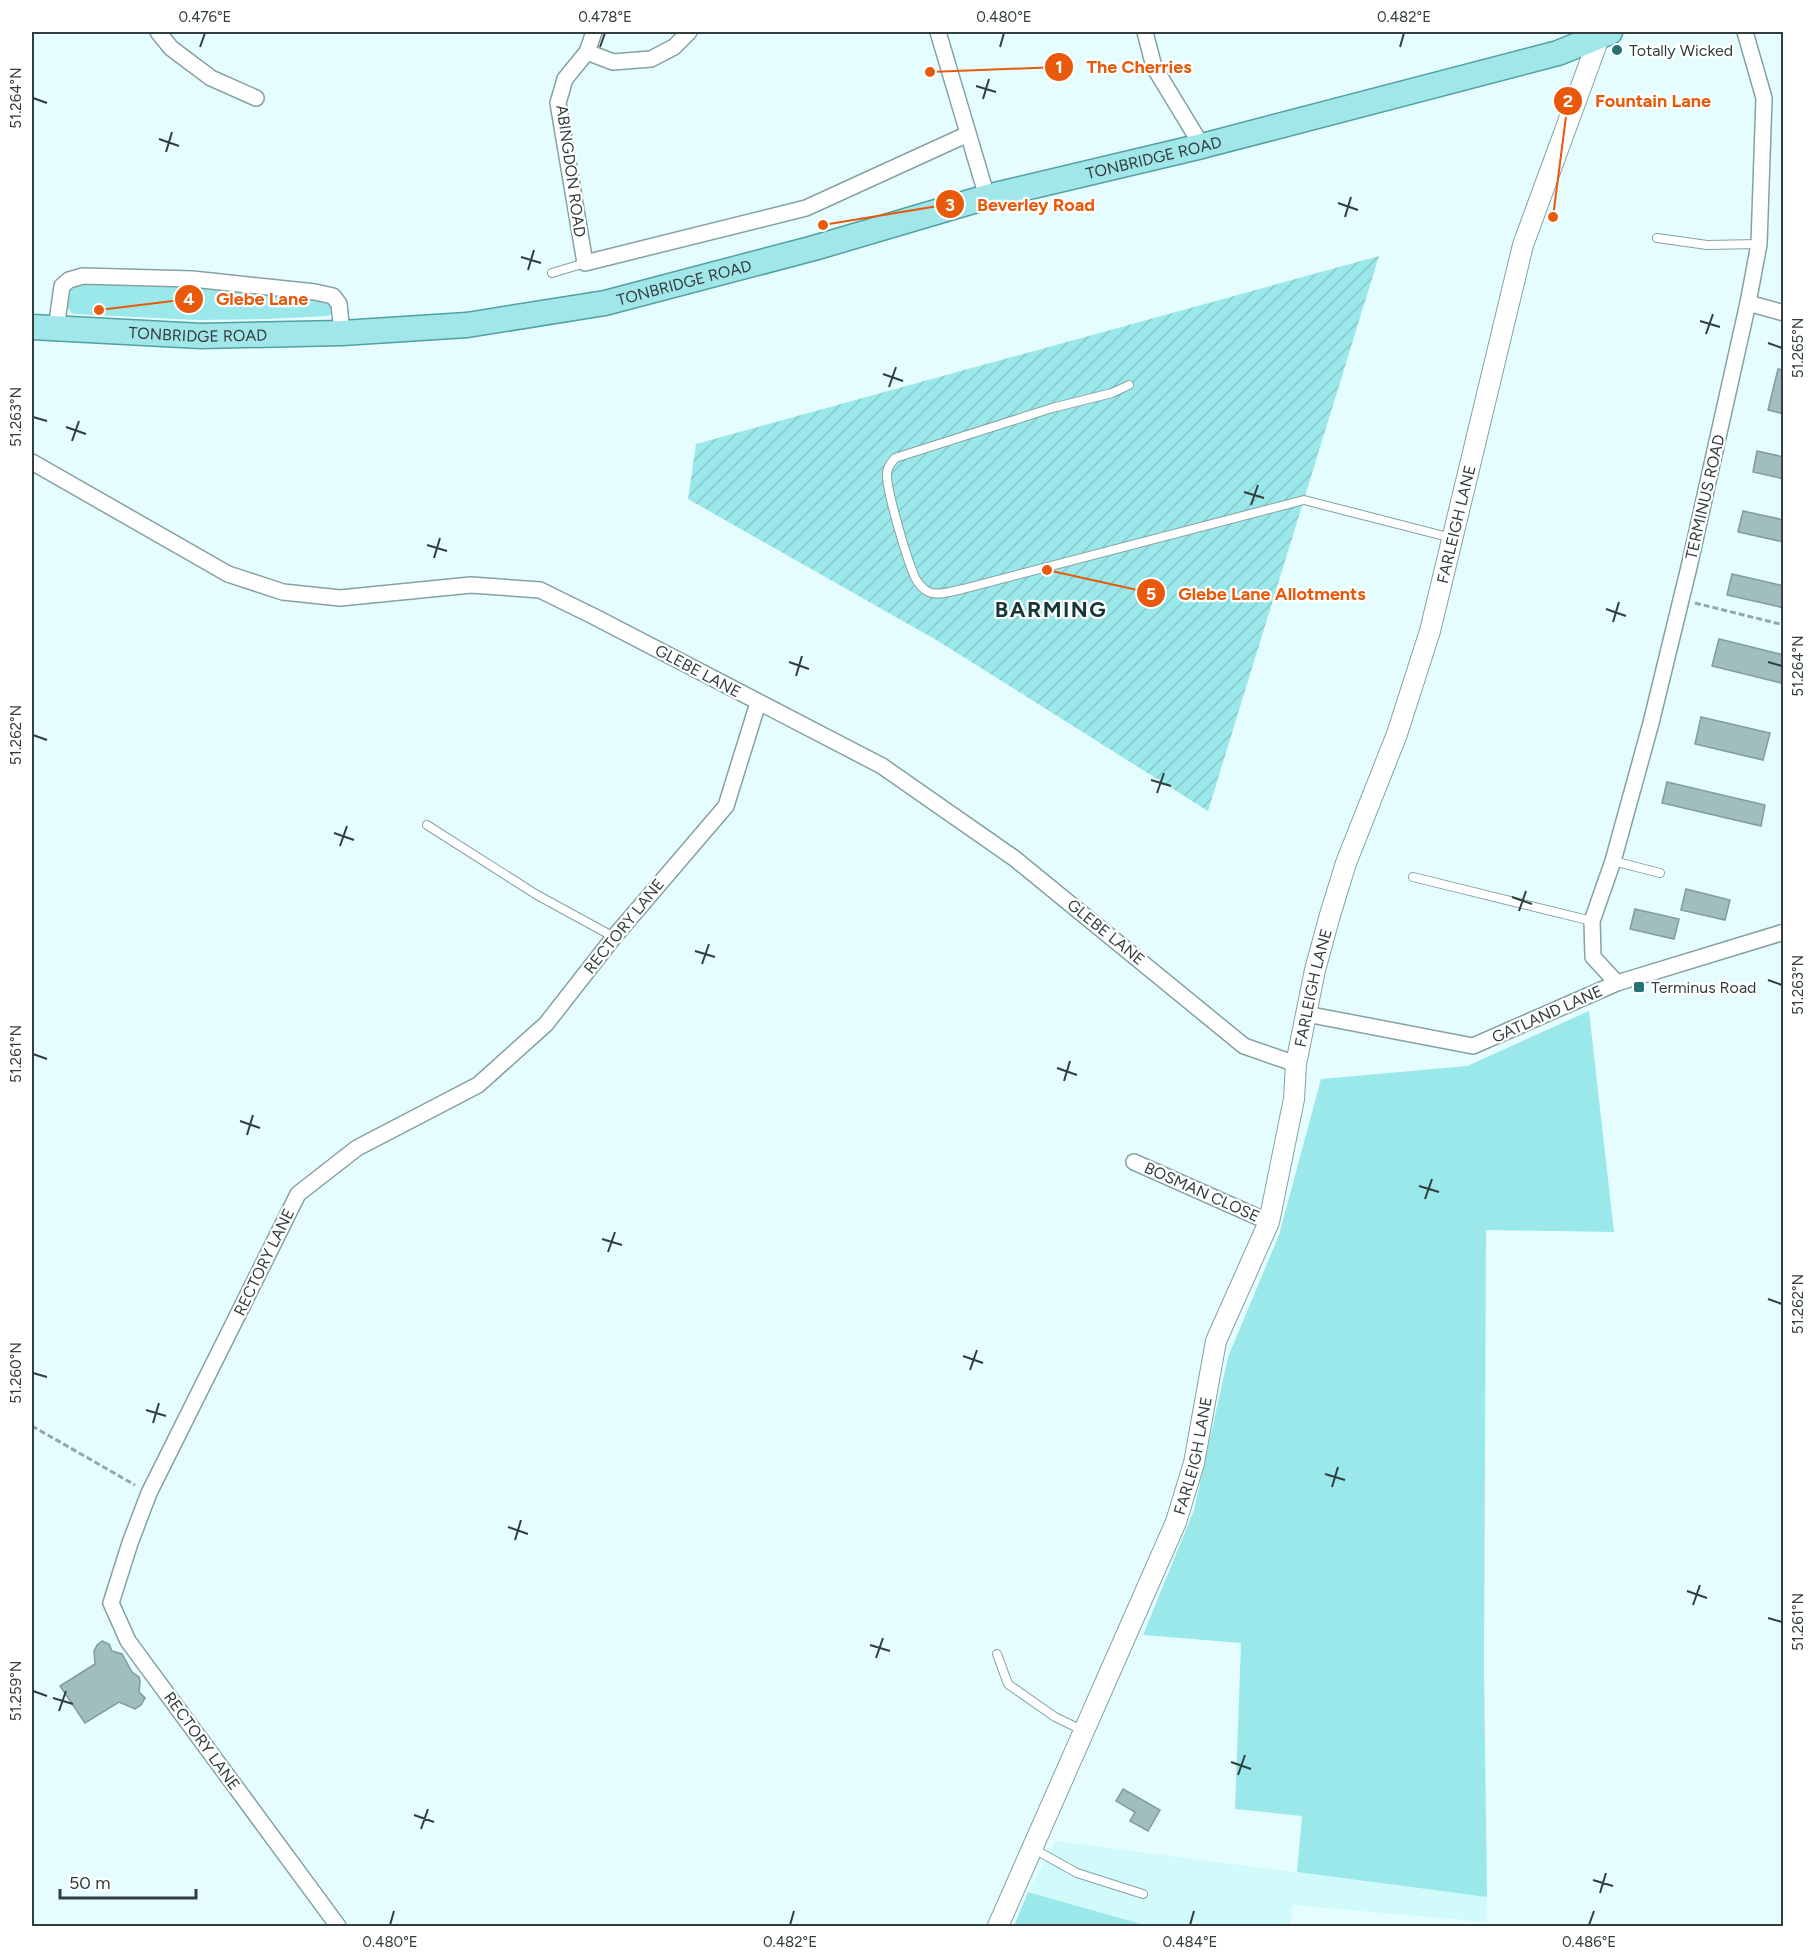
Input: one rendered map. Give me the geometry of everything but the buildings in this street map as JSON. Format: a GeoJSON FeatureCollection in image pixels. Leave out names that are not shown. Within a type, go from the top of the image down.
{"type":"FeatureCollection","features":[{"type":"Feature","properties":{"kind":"main road","name":"TONBRIDGE ROAD"},"geometry":{"type":"LineString","coordinates":[[32,327],[201,336],[342,333],[467,325],[605,303],[814,248],[987,197],[1202,146],[1558,53],[1605,33]]}},
{"type":"Feature","properties":{"kind":"street"},"geometry":{"type":"LineString","coordinates":[[158,32],[171,48],[211,78],[256,98]]}},
{"type":"Feature","properties":{"kind":"street","name":"ABINGDON ROAD"},"geometry":{"type":"LineString","coordinates":[[585,263],[558,103],[565,80],[587,52],[594,32]]}},
{"type":"Feature","properties":{"kind":"street"},"geometry":{"type":"LineString","coordinates":[[587,52],[613,62],[651,59],[674,47],[689,32]]}},
{"type":"Feature","properties":{"kind":"street"},"geometry":{"type":"LineString","coordinates":[[938,32],[987,197]]}},
{"type":"Feature","properties":{"kind":"street"},"geometry":{"type":"LineString","coordinates":[[1145,32],[1154,67],[1202,146]]}},
{"type":"Feature","properties":{"kind":"street","name":"TERMINUS ROAD"},"geometry":{"type":"LineString","coordinates":[[1617,983],[1593,957],[1592,921],[1613,861],[1651,723],[1760,244],[1764,99],[1745,32]]}},
{"type":"Feature","properties":{"kind":"street","name":"FARLEIGH LANE"},"geometry":{"type":"LineString","coordinates":[[998,1926],[1176,1522],[1194,1463],[1216,1341],[1269,1222],[1294,1099],[1296,1064],[1306,1014],[1318,959],[1342,874],[1397,734],[1430,631],[1523,245],[1605,33]]}},
{"type":"Feature","properties":{"kind":"street"},"geometry":{"type":"LineString","coordinates":[[585,263],[806,208],[968,134]]}},
{"type":"Feature","properties":{"kind":"street"},"geometry":{"type":"LineString","coordinates":[[56,329],[62,286],[69,280],[83,276],[192,279],[333,296],[339,304],[342,333]]}},
{"type":"Feature","properties":{"kind":"street"},"geometry":{"type":"LineString","coordinates":[[1748,303],[1784,313]]}},
{"type":"Feature","properties":{"kind":"street","name":"GLEBE LANE"},"geometry":{"type":"LineString","coordinates":[[32,462],[228,574],[284,592],[340,598],[471,585],[540,590],[882,766],[1014,858],[1244,1046],[1296,1064]]}},
{"type":"Feature","properties":{"kind":"street","name":"RECTORY LANE"},"geometry":{"type":"LineString","coordinates":[[338,1926],[128,1641],[111,1603],[130,1543],[149,1493],[298,1194],[357,1148],[478,1085],[546,1023],[614,938],[726,806],[758,703]]}},
{"type":"Feature","properties":{"kind":"street","name":"GATLAND LANE"},"geometry":{"type":"LineString","coordinates":[[1306,1014],[1473,1046],[1617,983],[1784,932]]}},
{"type":"Feature","properties":{"kind":"street","name":"BOSMAN CLOSE"},"geometry":{"type":"LineString","coordinates":[[1134,1162],[1269,1222]]}},
{"type":"Feature","properties":{"kind":"lane"},"geometry":{"type":"LineString","coordinates":[[1657,238],[1707,245],[1760,244]]}},
{"type":"Feature","properties":{"kind":"lane"},"geometry":{"type":"LineString","coordinates":[[552,273],[585,263]]}},
{"type":"Feature","properties":{"kind":"lane"},"geometry":{"type":"LineString","coordinates":[[1129,385],[1112,393],[1052,408],[895,458],[889,465],[887,475],[889,488],[909,561],[922,588],[929,593],[963,589],[1304,500],[1454,538]]}},
{"type":"Feature","properties":{"kind":"lane"},"geometry":{"type":"LineString","coordinates":[[427,825],[537,895],[614,938]]}},
{"type":"Feature","properties":{"kind":"lane"},"geometry":{"type":"LineString","coordinates":[[1613,861],[1660,873]]}},
{"type":"Feature","properties":{"kind":"lane"},"geometry":{"type":"LineString","coordinates":[[1413,877],[1592,921]]}},
{"type":"Feature","properties":{"kind":"lane"},"geometry":{"type":"LineString","coordinates":[[997,1654],[1008,1684],[1055,1718],[1083,1731]]}},
{"type":"Feature","properties":{"kind":"lane"},"geometry":{"type":"LineString","coordinates":[[1032,1848],[1077,1873],[1143,1894]]}},
{"type":"Feature","properties":{"kind":"path"},"geometry":{"type":"LineString","coordinates":[[1681,599],[1784,625]]}},
{"type":"Feature","properties":{"kind":"path"},"geometry":{"type":"LineString","coordinates":[[32,1426],[149,1493]]}},
{"type":"Feature","properties":{"kind":"shaded area"},"geometry":{"type":"Polygon","coordinates":[[[1379,256],[1208,811],[938,641],[688,499],[696,444],[1379,256]]]}},
{"type":"Feature","properties":{"kind":"shaded area"},"geometry":{"type":"Polygon","coordinates":[[[90,282],[209,288],[323,300],[332,306],[332,312],[329,316],[198,320],[73,314],[66,301],[68,290],[74,285],[90,282]]]}},
{"type":"Feature","properties":{"kind":"shaded area"},"geometry":{"type":"Polygon","coordinates":[[[1589,1011],[1614,1232],[1486,1230],[1484,1669],[1487,1897],[1297,1872],[1302,1816],[1235,1809],[1241,1643],[1143,1635],[1194,1510],[1228,1357],[1279,1235],[1321,1079],[1467,1066],[1589,1011]]]}},
{"type":"Feature","properties":{"kind":"shaded area"},"geometry":{"type":"Polygon","coordinates":[[[1055,1841],[1487,1897],[1486,1922],[1293,1905],[1290,1926],[1148,1926],[1028,1892],[1055,1841]]]}},
{"type":"Feature","properties":{"kind":"shaded area"},"geometry":{"type":"Polygon","coordinates":[[[1028,1892],[1148,1926],[1014,1926],[1028,1892]]]}},
{"type":"Feature","properties":{"kind":"place","name":"Totally Wicked"},"geometry":{"type":"Point","coordinates":[1617,50]}},
{"type":"Feature","properties":{"kind":"place","name":"The Cherries"},"geometry":{"type":"Point","coordinates":[930,72]}},
{"type":"Feature","properties":{"kind":"place","name":"Fountain Lane"},"geometry":{"type":"Point","coordinates":[1553,217]}},
{"type":"Feature","properties":{"kind":"place","name":"Beverley Road"},"geometry":{"type":"Point","coordinates":[823,225]}},
{"type":"Feature","properties":{"kind":"place","name":"Glebe Lane"},"geometry":{"type":"Point","coordinates":[99,310]}},
{"type":"Feature","properties":{"kind":"place","name":"Glebe Lane Allotments"},"geometry":{"type":"Point","coordinates":[1047,570]}},
{"type":"Feature","properties":{"kind":"place","name":"Terminus Road"},"geometry":{"type":"Point","coordinates":[1639,987]}},
{"type":"Feature","properties":{"kind":"district","name":"BARMING"},"geometry":{"type":"Point","coordinates":[1051,609]}}]}
